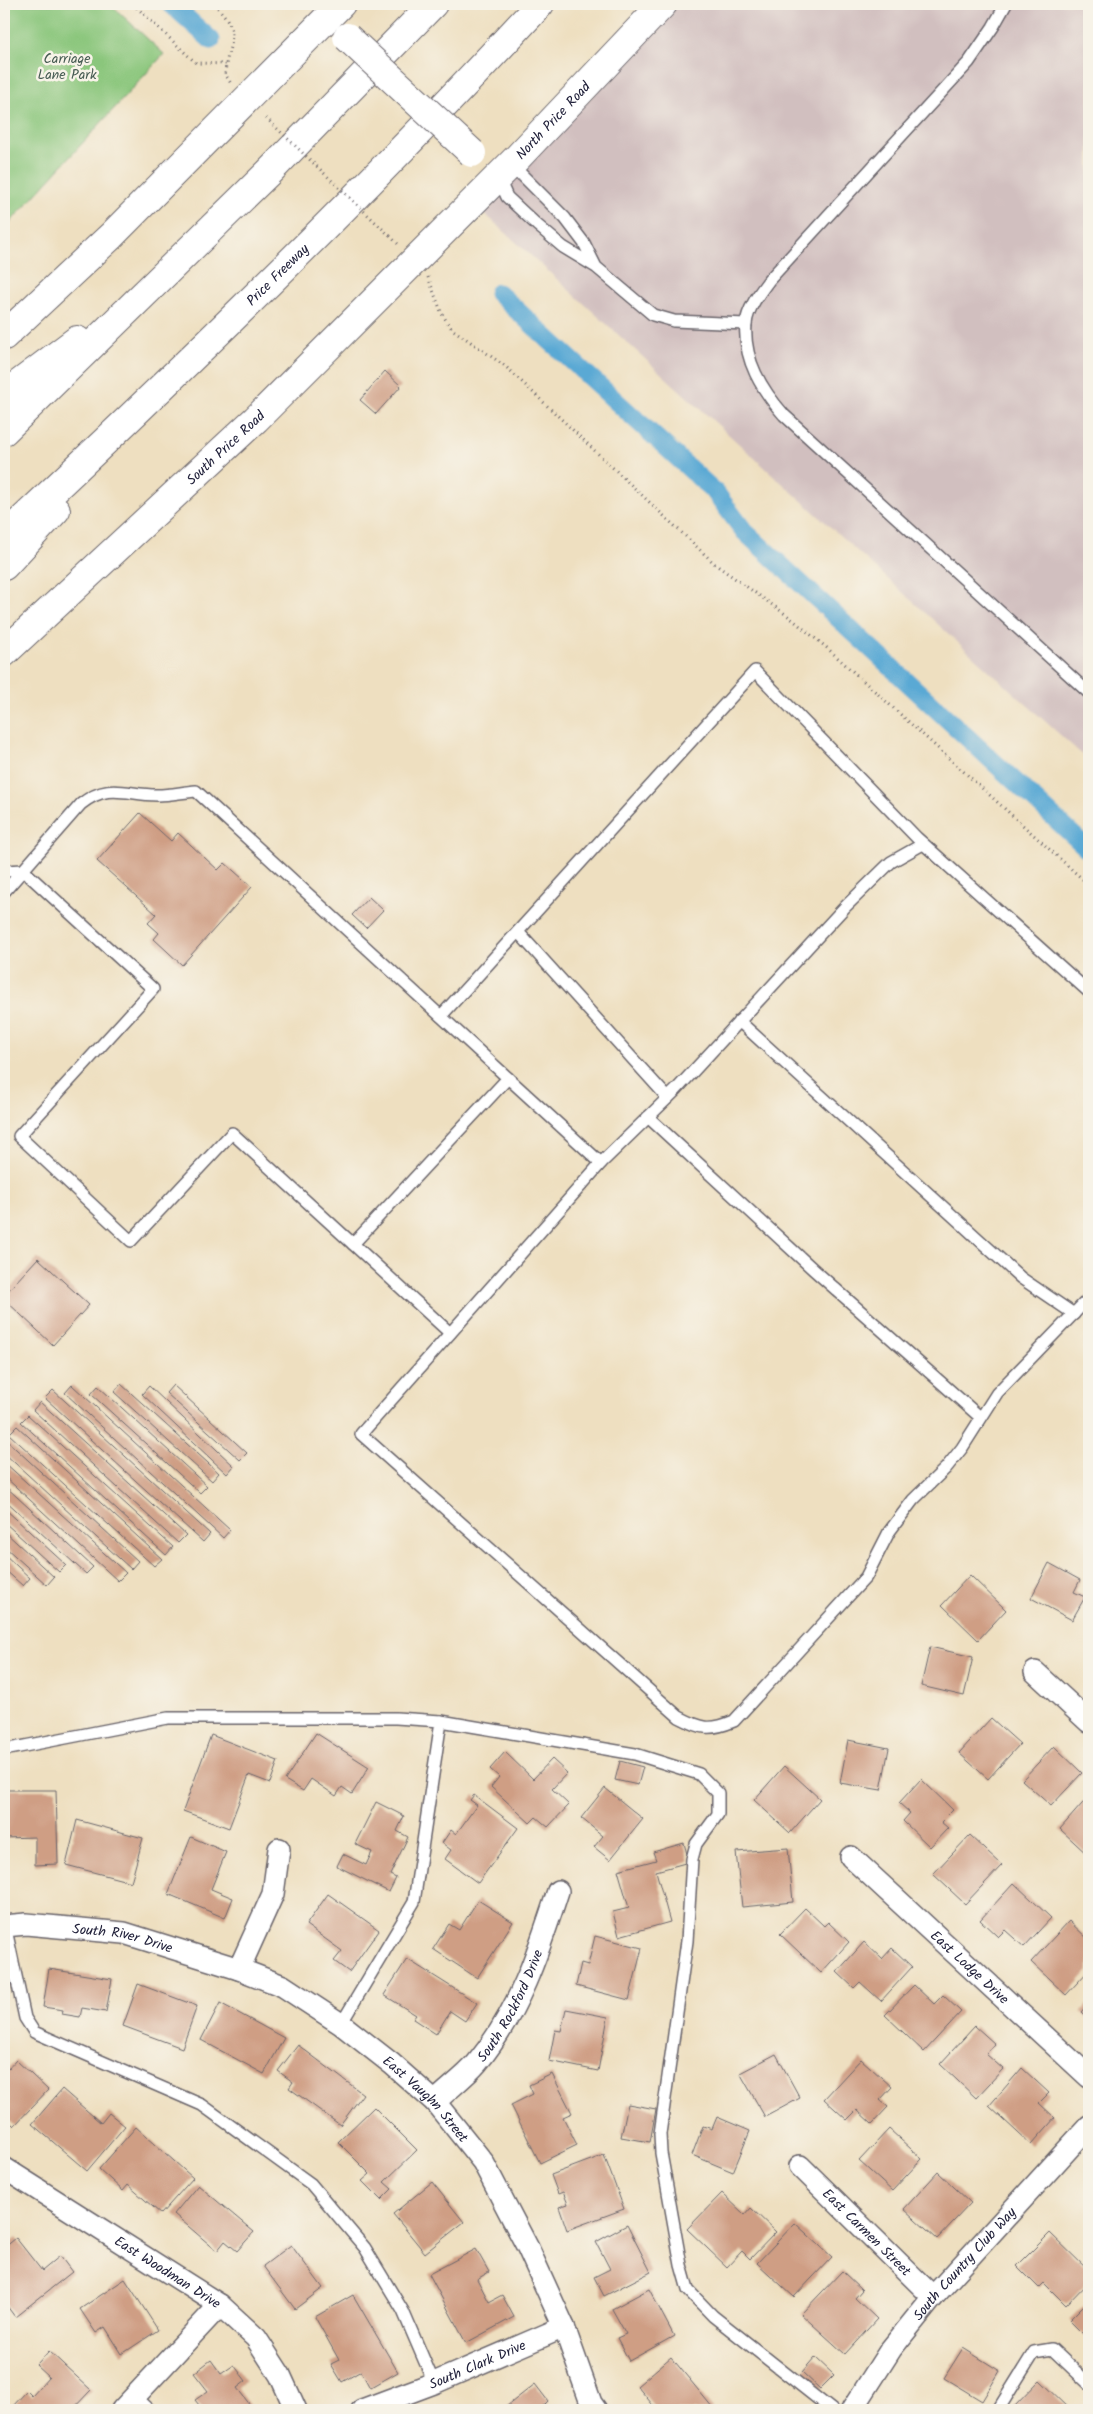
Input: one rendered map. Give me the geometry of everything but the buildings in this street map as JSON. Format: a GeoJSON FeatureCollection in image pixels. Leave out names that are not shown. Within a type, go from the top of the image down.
{"type":"FeatureCollection","features":[{"type":"Feature","properties":{"kind":"main road"},"geometry":{"type":"LineString","coordinates":[[4,431],[268,173],[433,4]]}},
{"type":"Feature","properties":{"kind":"main road","name":"Price Freeway"},"geometry":{"type":"LineString","coordinates":[[4,536],[184,368],[327,227],[476,74],[540,4]]}},
{"type":"Feature","properties":{"kind":"main road","name":"North Price Road"},"geometry":{"type":"LineString","coordinates":[[441,235],[663,4]]}},
{"type":"Feature","properties":{"kind":"main road"},"geometry":{"type":"LineString","coordinates":[[4,336],[111,236],[257,109],[334,11],[347,37],[498,177]]}},
{"type":"Feature","properties":{"kind":"main road","name":"South Price Road"},"geometry":{"type":"LineString","coordinates":[[4,653],[256,419],[441,235]]}},
{"type":"Feature","properties":{"kind":"main road"},"geometry":{"type":"LineString","coordinates":[[4,395],[162,276]]}},
{"type":"Feature","properties":{"kind":"main road"},"geometry":{"type":"LineString","coordinates":[[4,566],[184,368]]}},
{"type":"Feature","properties":{"kind":"street"},"geometry":{"type":"LineString","coordinates":[[1036,1672],[1089,1722]]}},
{"type":"Feature","properties":{"kind":"street"},"geometry":{"type":"LineString","coordinates":[[239,1969],[273,1894],[279,1850]]}},
{"type":"Feature","properties":{"kind":"street","name":"East Lodge Drive"},"geometry":{"type":"LineString","coordinates":[[851,1857],[1089,2076]]}},
{"type":"Feature","properties":{"kind":"street","name":"South Rockford Drive"},"geometry":{"type":"LineString","coordinates":[[435,2102],[476,2064],[505,2023],[531,1973],[558,1891]]}},
{"type":"Feature","properties":{"kind":"street","name":"South River Drive"},"geometry":{"type":"LineString","coordinates":[[5,1925],[26,1924],[124,1933],[239,1969]]}},
{"type":"Feature","properties":{"kind":"street","name":"East Vaughn Street"},"geometry":{"type":"LineString","coordinates":[[239,1969],[283,1986],[341,2024],[435,2102],[483,2162],[528,2248],[564,2327],[591,2403],[596,2410]]}},
{"type":"Feature","properties":{"kind":"street","name":"South Country Club Way"},"geometry":{"type":"LineString","coordinates":[[852,2410],[891,2349],[933,2297],[1089,2126]]}},
{"type":"Feature","properties":{"kind":"street","name":"East Carmen Street"},"geometry":{"type":"LineString","coordinates":[[800,2166],[933,2297]]}},
{"type":"Feature","properties":{"kind":"street","name":"East Woodman Drive"},"geometry":{"type":"LineString","coordinates":[[4,2168],[220,2305],[256,2338],[280,2375],[296,2410]]}},
{"type":"Feature","properties":{"kind":"street"},"geometry":{"type":"LineString","coordinates":[[136,2406],[220,2305]]}},
{"type":"Feature","properties":{"kind":"street","name":"South Clark Drive"},"geometry":{"type":"LineString","coordinates":[[362,2410],[434,2384],[564,2327]]}},
{"type":"Feature","properties":{"kind":"lane"},"geometry":{"type":"LineString","coordinates":[[1006,4],[969,62],[778,268],[759,293],[746,324],[748,351],[754,374],[768,397],[784,415],[1089,692]]}},
{"type":"Feature","properties":{"kind":"lane"},"geometry":{"type":"LineString","coordinates":[[596,268],[584,243],[565,218],[521,174],[510,173],[498,177],[507,197],[537,225],[563,247],[596,268],[641,306],[662,319],[719,324],[746,324]]}},
{"type":"Feature","properties":{"kind":"lane"},"geometry":{"type":"LineString","coordinates":[[441,1016],[756,671],[923,844],[1089,992]]}},
{"type":"Feature","properties":{"kind":"lane"},"geometry":{"type":"LineString","coordinates":[[4,892],[81,804],[92,796],[108,791],[124,790],[156,795],[196,791],[601,1162]]}},
{"type":"Feature","properties":{"kind":"lane"},"geometry":{"type":"LineString","coordinates":[[923,844],[891,862],[845,907],[668,1098],[601,1162],[361,1434],[679,1717],[700,1727],[716,1728],[734,1721],[866,1576],[889,1532],[913,1500],[946,1468],[962,1448],[980,1417],[998,1394],[1089,1298]]}},
{"type":"Feature","properties":{"kind":"lane"},"geometry":{"type":"LineString","coordinates":[[4,871],[23,870],[153,989],[19,1136],[131,1242],[232,1133],[450,1333]]}},
{"type":"Feature","properties":{"kind":"lane"},"geometry":{"type":"LineString","coordinates":[[518,932],[668,1098]]}},
{"type":"Feature","properties":{"kind":"lane"},"geometry":{"type":"LineString","coordinates":[[739,1021],[1021,1278],[1074,1314]]}},
{"type":"Feature","properties":{"kind":"lane"},"geometry":{"type":"LineString","coordinates":[[353,1244],[508,1078]]}},
{"type":"Feature","properties":{"kind":"lane"},"geometry":{"type":"LineString","coordinates":[[648,1117],[814,1270],[980,1417]]}},
{"type":"Feature","properties":{"kind":"lane"},"geometry":{"type":"LineString","coordinates":[[4,1750],[168,1718],[396,1718],[441,1721],[635,1754],[699,1774],[718,1793],[718,1814],[696,1844],[692,1859],[687,1942],[660,2134],[661,2153],[680,2265],[688,2290],[695,2300],[712,2316],[832,2410]]}},
{"type":"Feature","properties":{"kind":"lane"},"geometry":{"type":"LineString","coordinates":[[341,2024],[414,1902],[441,1721]]}},
{"type":"Feature","properties":{"kind":"lane"},"geometry":{"type":"LineString","coordinates":[[5,1925],[25,2018],[34,2032],[202,2105],[311,2184],[365,2248],[403,2310],[434,2384]]}},
{"type":"Feature","properties":{"kind":"lane"},"geometry":{"type":"LineString","coordinates":[[998,2410],[1034,2352],[1052,2349],[1089,2384]]}},
{"type":"Feature","properties":{"kind":"path"},"geometry":{"type":"LineString","coordinates":[[132,4],[196,63],[226,64]]}},
{"type":"Feature","properties":{"kind":"path"},"geometry":{"type":"LineString","coordinates":[[214,4],[228,19],[233,29],[233,38],[225,74],[230,83],[415,261],[430,280],[442,314],[452,330],[505,366],[716,565],[788,616],[827,648],[1089,885]]}},
{"type":"Feature","properties":{"kind":"shaded area"},"geometry":{"type":"Polygon","coordinates":[[[679,4],[1089,4],[1089,761],[485,214],[541,150],[679,4]]]}},
{"type":"Feature","properties":{"kind":"green space","name":"Carriage Lane Park"},"geometry":{"type":"Polygon","coordinates":[[[4,4],[110,4],[164,54],[4,229],[4,4]]]}},
{"type":"Feature","properties":{"kind":"waterway"},"geometry":{"type":"LineString","coordinates":[[171,4],[211,40]]}},
{"type":"Feature","properties":{"kind":"waterway"},"geometry":{"type":"LineString","coordinates":[[498,293],[715,492],[744,531],[1089,850]]}}]}
